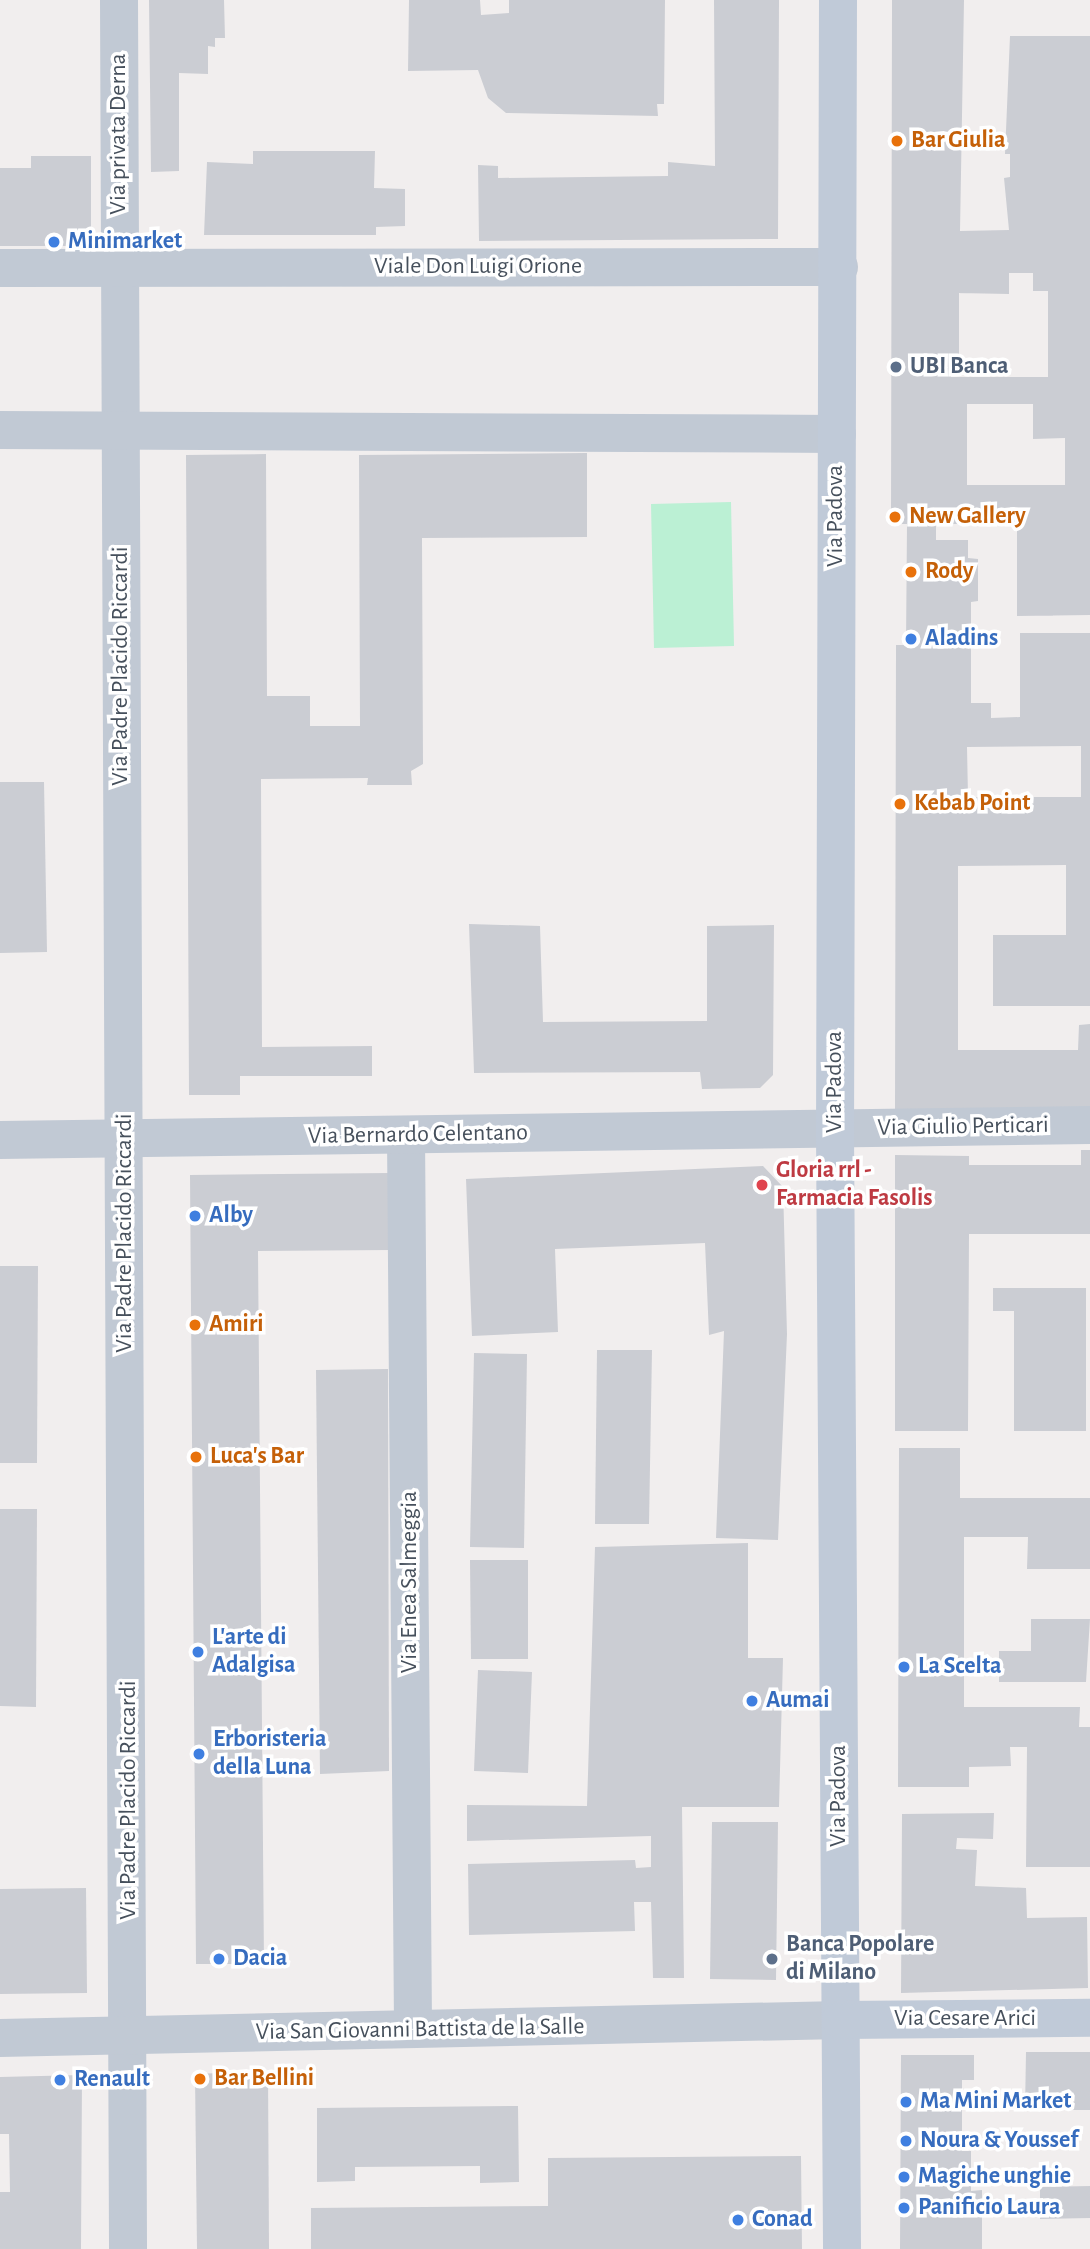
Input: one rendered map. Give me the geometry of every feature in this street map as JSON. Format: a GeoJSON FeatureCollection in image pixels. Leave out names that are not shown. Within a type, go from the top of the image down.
{"type":"FeatureCollection","features":[{"type":"Feature","properties":{"kind":"street","name":"Via privata Derna"},"geometry":{"type":"LineString","coordinates":[[118,267],[119,0]]}},
{"type":"Feature","properties":{"kind":"street","name":"Via Padova"},"geometry":{"type":"LineString","coordinates":[[838,0],[835,1130],[842,2249]]}},
{"type":"Feature","properties":{"kind":"street"},"geometry":{"type":"LineString","coordinates":[[118,267],[120,430]]}},
{"type":"Feature","properties":{"kind":"street","name":"Viale Don Luigi Orione"},"geometry":{"type":"LineString","coordinates":[[0,268],[839,267]]}},
{"type":"Feature","properties":{"kind":"street"},"geometry":{"type":"LineString","coordinates":[[0,430],[837,434]]}},
{"type":"Feature","properties":{"kind":"street","name":"Via Padre Placido Riccardi"},"geometry":{"type":"LineString","coordinates":[[120,430],[131,2036],[128,2249]]}},
{"type":"Feature","properties":{"kind":"street","name":"Via Giulio Perticari"},"geometry":{"type":"LineString","coordinates":[[835,1130],[1090,1125]]}},
{"type":"Feature","properties":{"kind":"street","name":"Via Bernardo Celentano"},"geometry":{"type":"LineString","coordinates":[[0,1140],[124,1141],[835,1130]]}},
{"type":"Feature","properties":{"kind":"street","name":"Via Enea Salmeggia"},"geometry":{"type":"LineString","coordinates":[[406,1135],[413,2029]]}},
{"type":"Feature","properties":{"kind":"street","name":"Via Cesare Arici"},"geometry":{"type":"LineString","coordinates":[[841,2020],[1090,2018]]}},
{"type":"Feature","properties":{"kind":"street","name":"Via San Giovanni Battista de la Salle"},"geometry":{"type":"LineString","coordinates":[[0,2038],[841,2020]]}},
{"type":"Feature","properties":{"kind":"green space"},"geometry":{"type":"Polygon","coordinates":[[[731,502],[734,646],[654,648],[651,504],[731,502]]]}},
{"type":"Feature","properties":{"kind":"building"},"geometry":{"type":"Polygon","coordinates":[[[149,0],[224,0],[225,38],[215,38],[215,47],[208,46],[208,74],[179,73],[179,171],[151,172],[149,0]]]}},
{"type":"Feature","properties":{"kind":"building"},"geometry":{"type":"Polygon","coordinates":[[[409,0],[480,0],[481,15],[509,13],[509,0],[665,0],[664,104],[657,104],[658,116],[506,113],[488,98],[478,70],[408,71],[409,0]]]}},
{"type":"Feature","properties":{"kind":"building"},"geometry":{"type":"Polygon","coordinates":[[[714,0],[779,0],[778,239],[479,241],[478,165],[498,166],[498,178],[668,176],[668,162],[715,166],[714,0]]]}},
{"type":"Feature","properties":{"kind":"building"},"geometry":{"type":"Polygon","coordinates":[[[892,0],[964,0],[960,231],[1009,230],[1004,178],[1010,177],[1010,154],[1005,154],[1010,36],[1090,36],[1090,615],[1017,616],[1017,524],[936,524],[936,540],[968,540],[968,558],[978,559],[978,601],[971,602],[971,703],[991,703],[991,718],[1020,717],[1020,633],[1090,633],[1090,1006],[993,1006],[993,935],[1066,935],[1066,865],[958,866],[958,1050],[1078,1050],[1079,1025],[1090,1024],[1090,1109],[895,1109],[896,645],[906,645],[907,524],[891,524],[892,0]],[[1009,273],[1009,294],[959,293],[959,362],[951,361],[951,377],[1048,377],[1048,291],[1033,291],[1033,273],[1009,273]],[[967,404],[967,485],[1065,485],[1065,438],[1033,439],[1033,404],[967,404]],[[1081,746],[967,747],[968,797],[1081,797],[1081,746]]]}},
{"type":"Feature","properties":{"kind":"building"},"geometry":{"type":"Polygon","coordinates":[[[253,151],[375,151],[374,188],[405,189],[405,226],[376,227],[376,235],[204,235],[207,162],[253,164],[253,151]]]}},
{"type":"Feature","properties":{"kind":"building"},"geometry":{"type":"Polygon","coordinates":[[[31,156],[91,156],[91,246],[0,246],[0,168],[31,168],[31,156]]]}},
{"type":"Feature","properties":{"kind":"building"},"geometry":{"type":"Polygon","coordinates":[[[587,453],[587,537],[422,538],[423,764],[411,771],[412,785],[367,785],[368,778],[261,779],[262,1047],[372,1046],[372,1076],[240,1076],[240,1095],[189,1095],[186,455],[266,454],[267,696],[310,696],[310,726],[360,726],[359,455],[587,453]]]}},
{"type":"Feature","properties":{"kind":"building"},"geometry":{"type":"Polygon","coordinates":[[[0,782],[44,782],[47,952],[0,953],[0,782]]]}},
{"type":"Feature","properties":{"kind":"building"},"geometry":{"type":"Polygon","coordinates":[[[469,924],[540,926],[543,1022],[707,1021],[707,926],[774,925],[773,1075],[760,1088],[702,1089],[700,1072],[474,1073],[469,924]]]}},
{"type":"Feature","properties":{"kind":"building"},"geometry":{"type":"Polygon","coordinates":[[[1081,1150],[1090,1150],[1090,1234],[969,1234],[968,1431],[895,1431],[895,1155],[969,1156],[969,1165],[1081,1165],[1081,1150]]]}},
{"type":"Feature","properties":{"kind":"building"},"geometry":{"type":"Polygon","coordinates":[[[763,1166],[783,1187],[787,1334],[778,1540],[716,1538],[724,1331],[709,1335],[705,1243],[555,1249],[558,1332],[472,1336],[466,1179],[763,1166]]]}},
{"type":"Feature","properties":{"kind":"building"},"geometry":{"type":"Polygon","coordinates":[[[390,1173],[391,1250],[258,1251],[264,1964],[196,1964],[190,1175],[390,1173]]]}},
{"type":"Feature","properties":{"kind":"building"},"geometry":{"type":"Polygon","coordinates":[[[0,1266],[38,1266],[37,1463],[0,1463],[0,1266]]]}},
{"type":"Feature","properties":{"kind":"building"},"geometry":{"type":"Polygon","coordinates":[[[993,1288],[1086,1288],[1086,1431],[1014,1431],[1014,1311],[993,1311],[993,1288]]]}},
{"type":"Feature","properties":{"kind":"building"},"geometry":{"type":"Polygon","coordinates":[[[597,1350],[652,1350],[649,1524],[595,1524],[597,1350]]]}},
{"type":"Feature","properties":{"kind":"building"},"geometry":{"type":"Polygon","coordinates":[[[474,1353],[527,1354],[524,1548],[470,1547],[474,1353]]]}},
{"type":"Feature","properties":{"kind":"building"},"geometry":{"type":"Polygon","coordinates":[[[388,1369],[389,1771],[320,1774],[316,1370],[388,1369]]]}},
{"type":"Feature","properties":{"kind":"building"},"geometry":{"type":"Polygon","coordinates":[[[899,1448],[960,1448],[960,1498],[1090,1498],[1090,1569],[1027,1569],[1028,1537],[964,1537],[964,1707],[1080,1707],[1079,1727],[1090,1727],[1090,1867],[1026,1867],[1027,1747],[1010,1747],[1011,1766],[969,1767],[969,1787],[898,1787],[899,1448]]]}},
{"type":"Feature","properties":{"kind":"building"},"geometry":{"type":"Polygon","coordinates":[[[0,1509],[37,1509],[36,1707],[0,1706],[0,1509]]]}},
{"type":"Feature","properties":{"kind":"building"},"geometry":{"type":"Polygon","coordinates":[[[748,1543],[748,1658],[783,1658],[779,1807],[682,1807],[684,1978],[653,1978],[651,1902],[634,1902],[635,1931],[469,1935],[468,1864],[635,1860],[636,1868],[651,1867],[651,1836],[467,1841],[467,1805],[587,1806],[595,1547],[748,1543]]]}},
{"type":"Feature","properties":{"kind":"building"},"geometry":{"type":"Polygon","coordinates":[[[470,1560],[528,1560],[528,1659],[471,1659],[470,1560]]]}},
{"type":"Feature","properties":{"kind":"building"},"geometry":{"type":"Polygon","coordinates":[[[1031,1619],[1090,1619],[1086,1682],[999,1682],[999,1651],[1031,1651],[1031,1619]]]}},
{"type":"Feature","properties":{"kind":"building"},"geometry":{"type":"Polygon","coordinates":[[[478,1670],[532,1672],[528,1773],[474,1771],[478,1670]]]}},
{"type":"Feature","properties":{"kind":"building"},"geometry":{"type":"Polygon","coordinates":[[[994,1813],[993,1839],[957,1838],[956,1849],[977,1850],[975,1886],[1026,1888],[1027,1918],[1087,1917],[1088,1988],[901,1993],[902,1814],[994,1813]]]}},
{"type":"Feature","properties":{"kind":"building"},"geometry":{"type":"Polygon","coordinates":[[[712,1822],[778,1822],[776,1980],[710,1979],[712,1822]]]}},
{"type":"Feature","properties":{"kind":"building"},"geometry":{"type":"Polygon","coordinates":[[[86,1888],[87,1993],[0,1994],[0,1889],[86,1888]]]}},
{"type":"Feature","properties":{"kind":"building"},"geometry":{"type":"Polygon","coordinates":[[[1026,2052],[1090,2052],[1090,2110],[1025,2110],[1026,2052]]]}},
{"type":"Feature","properties":{"kind":"building"},"geometry":{"type":"Polygon","coordinates":[[[901,2055],[974,2055],[974,2080],[962,2080],[962,2151],[971,2151],[971,2191],[982,2190],[982,2249],[900,2249],[901,2055]]]}},
{"type":"Feature","properties":{"kind":"building"},"geometry":{"type":"Polygon","coordinates":[[[268,2071],[269,2249],[197,2249],[195,2074],[268,2071]]]}},
{"type":"Feature","properties":{"kind":"building"},"geometry":{"type":"Polygon","coordinates":[[[82,2075],[81,2249],[0,2249],[0,2192],[10,2192],[9,2134],[0,2134],[0,2077],[82,2075]]]}},
{"type":"Feature","properties":{"kind":"building"},"geometry":{"type":"Polygon","coordinates":[[[518,2106],[519,2182],[480,2183],[480,2166],[355,2167],[355,2181],[317,2182],[317,2108],[518,2106]]]}},
{"type":"Feature","properties":{"kind":"building"},"geometry":{"type":"Polygon","coordinates":[[[801,2156],[802,2249],[311,2249],[311,2208],[548,2206],[548,2158],[801,2156]]]}},
{"type":"Feature","properties":{"kind":"building"},"geometry":{"type":"Polygon","coordinates":[[[1090,2186],[1090,2218],[1040,2219],[1040,2187],[1090,2186]]]}},
{"type":"Feature","properties":{"kind":"place","name":"Bar Giulia"},"geometry":{"type":"Point","coordinates":[897,141]}},
{"type":"Feature","properties":{"kind":"place","name":"Minimarket"},"geometry":{"type":"Point","coordinates":[54,242]}},
{"type":"Feature","properties":{"kind":"place","name":"UBI Banca"},"geometry":{"type":"Point","coordinates":[896,367]}},
{"type":"Feature","properties":{"kind":"place","name":"New Gallery"},"geometry":{"type":"Point","coordinates":[895,517]}},
{"type":"Feature","properties":{"kind":"place","name":"Rody"},"geometry":{"type":"Point","coordinates":[911,572]}},
{"type":"Feature","properties":{"kind":"place","name":"Aladins"},"geometry":{"type":"Point","coordinates":[911,639]}},
{"type":"Feature","properties":{"kind":"place","name":"Kebab Point"},"geometry":{"type":"Point","coordinates":[900,804]}},
{"type":"Feature","properties":{"kind":"place","name":"Gloria rrl - Farmacia Fasolis"},"geometry":{"type":"Point","coordinates":[762,1185]}},
{"type":"Feature","properties":{"kind":"place","name":"Alby"},"geometry":{"type":"Point","coordinates":[195,1216]}},
{"type":"Feature","properties":{"kind":"place","name":"Amiri"},"geometry":{"type":"Point","coordinates":[195,1325]}},
{"type":"Feature","properties":{"kind":"place","name":"Luca's Bar"},"geometry":{"type":"Point","coordinates":[196,1457]}},
{"type":"Feature","properties":{"kind":"place","name":"L'arte di Adalgisa"},"geometry":{"type":"Point","coordinates":[198,1652]}},
{"type":"Feature","properties":{"kind":"place","name":"La Scelta"},"geometry":{"type":"Point","coordinates":[904,1667]}},
{"type":"Feature","properties":{"kind":"place","name":"Aumai"},"geometry":{"type":"Point","coordinates":[752,1701]}},
{"type":"Feature","properties":{"kind":"place","name":"Erboristeria della Luna"},"geometry":{"type":"Point","coordinates":[199,1754]}},
{"type":"Feature","properties":{"kind":"place","name":"Dacia"},"geometry":{"type":"Point","coordinates":[219,1959]}},
{"type":"Feature","properties":{"kind":"place","name":"Banca Popolare di Milano"},"geometry":{"type":"Point","coordinates":[772,1959]}},
{"type":"Feature","properties":{"kind":"place","name":"Bar Bellini"},"geometry":{"type":"Point","coordinates":[200,2079]}},
{"type":"Feature","properties":{"kind":"place","name":"Renault"},"geometry":{"type":"Point","coordinates":[60,2080]}},
{"type":"Feature","properties":{"kind":"place","name":"Ma Mini Market"},"geometry":{"type":"Point","coordinates":[906,2102]}},
{"type":"Feature","properties":{"kind":"place","name":"Noura & Youssef"},"geometry":{"type":"Point","coordinates":[906,2141]}},
{"type":"Feature","properties":{"kind":"place","name":"Magiche unghie"},"geometry":{"type":"Point","coordinates":[904,2177]}},
{"type":"Feature","properties":{"kind":"place","name":"Panificio Laura"},"geometry":{"type":"Point","coordinates":[904,2208]}},
{"type":"Feature","properties":{"kind":"place","name":"Conad"},"geometry":{"type":"Point","coordinates":[738,2220]}}]}
